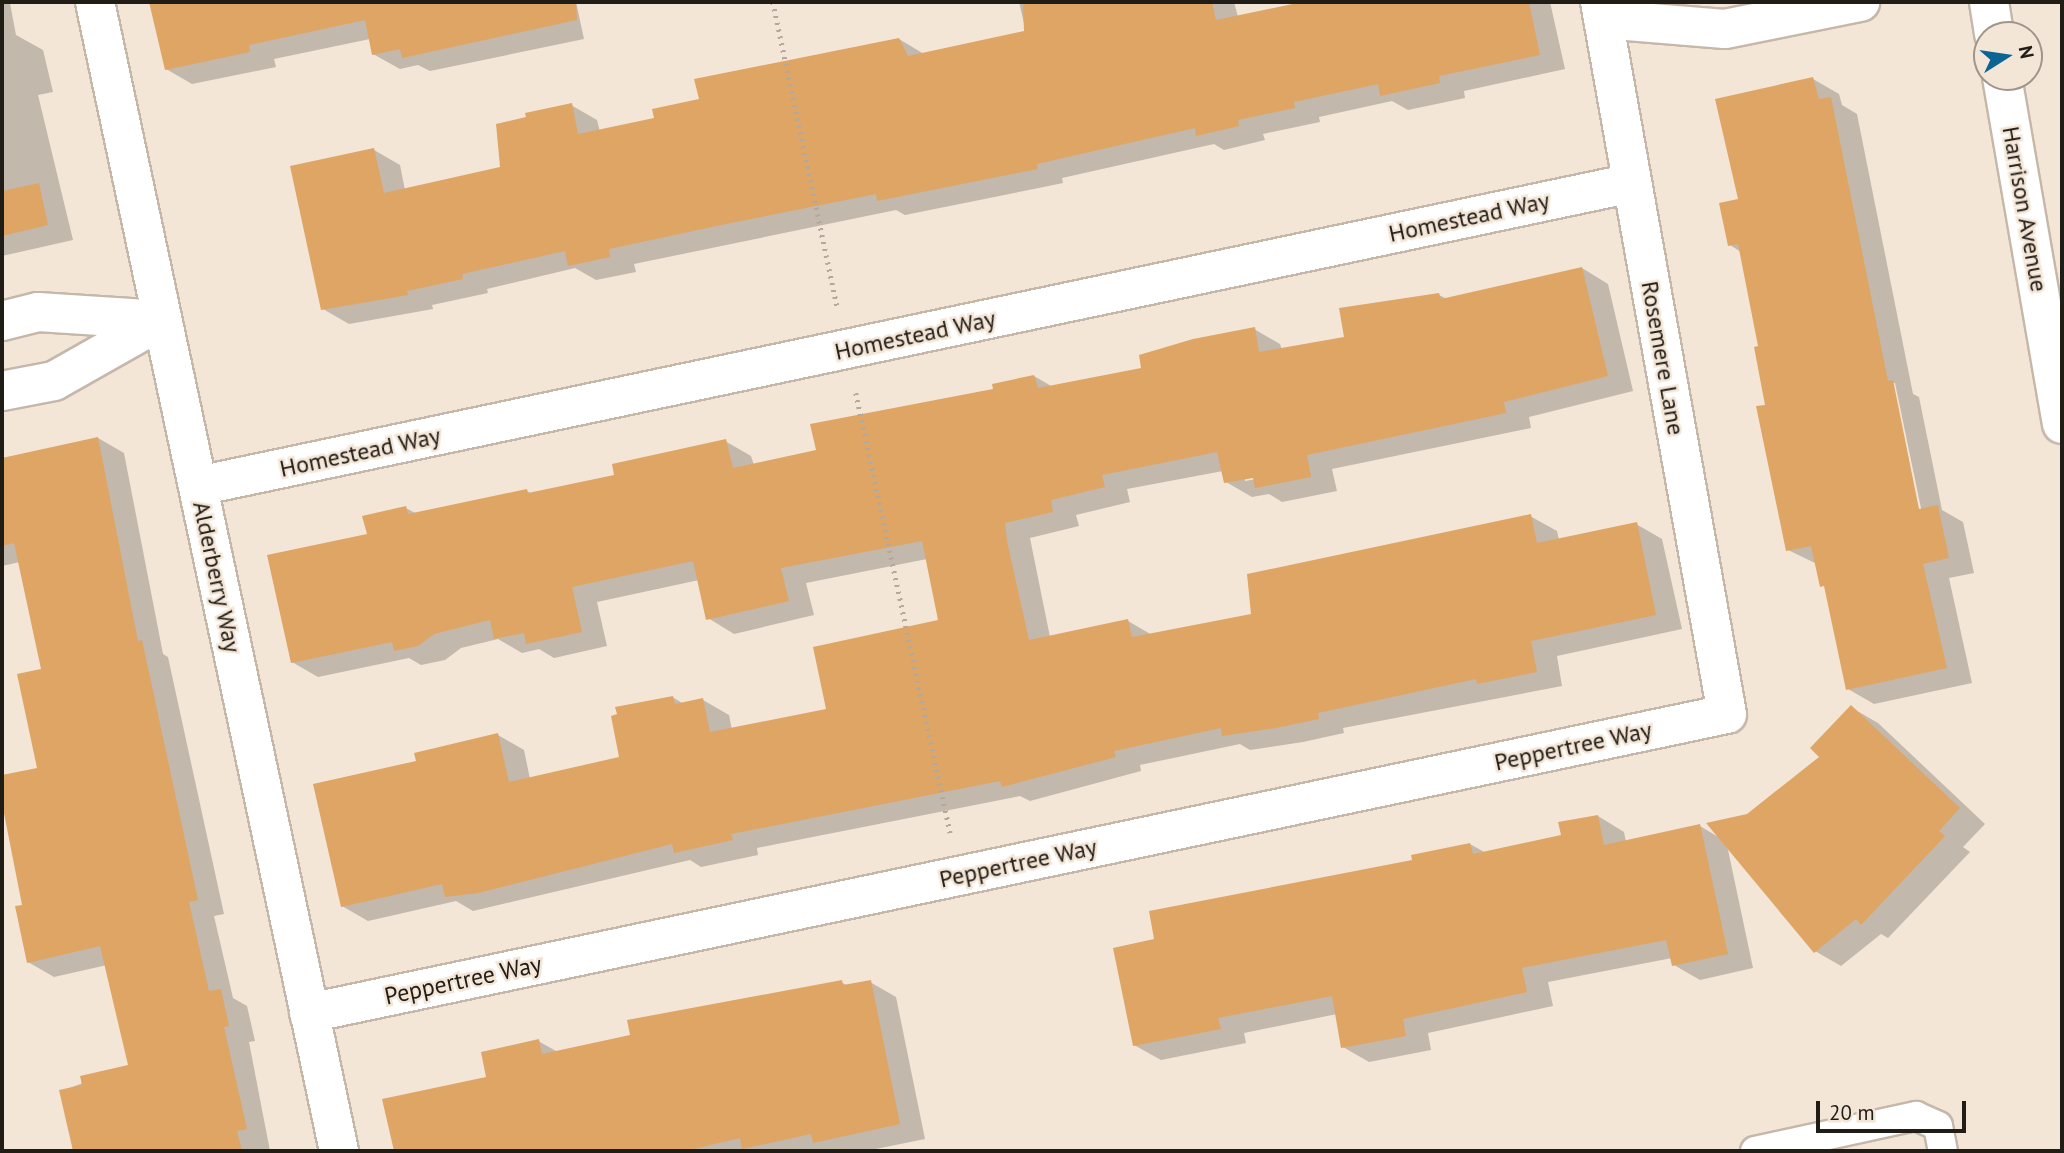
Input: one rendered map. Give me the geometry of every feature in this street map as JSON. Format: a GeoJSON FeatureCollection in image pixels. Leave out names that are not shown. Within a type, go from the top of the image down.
{"type":"FeatureCollection","features":[{"type":"Feature","properties":{"kind":"street","name":"Alderberry Way"},"geometry":{"type":"LineString","coordinates":[[95,2],[339,1151]]}},
{"type":"Feature","properties":{"kind":"street"},"geometry":{"type":"LineString","coordinates":[[1613,8],[1725,29],[1860,2]]}},
{"type":"Feature","properties":{"kind":"street"},"geometry":{"type":"LineString","coordinates":[[1989,2],[1992,21]]}},
{"type":"Feature","properties":{"kind":"street","name":"Rosemere Lane"},"geometry":{"type":"LineString","coordinates":[[1613,8],[1632,183],[1727,713]]}},
{"type":"Feature","properties":{"kind":"street","name":"Harrison Avenue"},"geometry":{"type":"LineString","coordinates":[[2004,91],[2062,424]]}},
{"type":"Feature","properties":{"kind":"street","name":"Homestead Way"},"geometry":{"type":"LineString","coordinates":[[198,486],[1632,183]]}},
{"type":"Feature","properties":{"kind":"street"},"geometry":{"type":"LineString","coordinates":[[2,321],[38,312],[162,320]]}},
{"type":"Feature","properties":{"kind":"street"},"geometry":{"type":"LineString","coordinates":[[2,391],[54,381],[162,320]]}},
{"type":"Feature","properties":{"kind":"street","name":"Peppertree Way"},"geometry":{"type":"LineString","coordinates":[[309,1013],[1727,713]]}},
{"type":"Feature","properties":{"kind":"lane"},"geometry":{"type":"LineString","coordinates":[[1755,1151],[1916,1116],[1938,1126],[1944,1151]]}},
{"type":"Feature","properties":{"kind":"path"},"geometry":{"type":"LineString","coordinates":[[773,2],[959,876]]}},
{"type":"Feature","properties":{"kind":"building"},"geometry":{"type":"Polygon","coordinates":[[[149,2],[576,2],[577,20],[402,58],[400,49],[372,55],[365,20],[249,45],[250,52],[165,70],[149,2]]]}},
{"type":"Feature","properties":{"kind":"building"},"geometry":{"type":"Polygon","coordinates":[[[1023,2],[1212,2],[1216,20],[1302,2],[1529,2],[1540,55],[1439,76],[1440,83],[1380,96],[1378,84],[1294,102],[1295,108],[1238,120],[1239,126],[1196,136],[1195,128],[1037,164],[1038,169],[877,201],[876,194],[726,224],[609,249],[610,257],[568,266],[565,251],[462,274],[463,279],[407,291],[408,295],[321,310],[290,166],[374,148],[384,193],[500,167],[496,124],[526,117],[525,113],[572,103],[578,134],[654,118],[652,109],[699,99],[694,79],[899,38],[908,56],[1024,31],[1023,2]]]}},
{"type":"Feature","properties":{"kind":"building"},"geometry":{"type":"Polygon","coordinates":[[[1813,77],[1819,99],[1831,97],[1888,381],[1893,380],[1919,509],[1938,505],[1949,558],[1923,564],[1947,668],[1846,690],[1824,586],[1820,587],[1811,546],[1786,551],[1756,406],[1765,405],[1754,347],[1758,346],[1738,244],[1728,246],[1719,203],[1738,199],[1715,99],[1813,77]]]}},
{"type":"Feature","properties":{"kind":"building"},"geometry":{"type":"Polygon","coordinates":[[[39,183],[48,225],[2,236],[2,191],[39,183]]]}},
{"type":"Feature","properties":{"kind":"building"},"geometry":{"type":"Polygon","coordinates":[[[1582,267],[1608,376],[1504,402],[1506,413],[1307,455],[1311,477],[1255,488],[1253,478],[1224,483],[1217,452],[1102,475],[1105,487],[1051,500],[1053,512],[1005,523],[1007,541],[1029,640],[1128,619],[1132,637],[1251,614],[1247,574],[1531,514],[1537,543],[1637,522],[1656,615],[1531,641],[1537,672],[1477,684],[1476,679],[1318,713],[1319,719],[1276,728],[1222,736],[1221,728],[1114,751],[1116,757],[1002,787],[1000,781],[731,834],[733,840],[674,853],[672,844],[478,893],[445,897],[442,884],[341,907],[313,784],[416,761],[414,753],[498,733],[509,782],[619,757],[611,716],[617,714],[615,707],[673,696],[675,704],[703,698],[710,732],[826,709],[813,647],[938,620],[922,541],[781,568],[789,601],[706,620],[693,561],[572,587],[582,632],[526,644],[524,633],[494,639],[490,620],[434,634],[418,646],[394,651],[392,642],[291,663],[267,555],[367,534],[362,516],[406,506],[408,514],[527,489],[528,493],[614,475],[612,464],[726,439],[733,468],[816,450],[810,424],[993,389],[992,384],[1034,375],[1038,388],[1141,368],[1139,355],[1193,339],[1255,327],[1259,352],[1344,337],[1339,308],[1439,293],[1441,299],[1582,267]]]}},
{"type":"Feature","properties":{"kind":"building"},"geometry":{"type":"Polygon","coordinates":[[[98,437],[138,641],[142,640],[198,900],[189,902],[209,991],[221,989],[229,1026],[224,1027],[247,1129],[237,1131],[242,1151],[73,1151],[59,1090],[82,1085],[80,1076],[128,1065],[100,946],[27,963],[15,906],[22,905],[2,803],[2,775],[37,768],[17,674],[41,669],[14,543],[2,546],[2,458],[98,437]]]}},
{"type":"Feature","properties":{"kind":"building"},"geometry":{"type":"Polygon","coordinates":[[[1851,705],[1960,808],[1939,831],[1945,836],[1861,925],[1856,919],[1814,953],[1706,823],[1747,814],[1819,757],[1810,748],[1851,705]]]}},
{"type":"Feature","properties":{"kind":"building"},"geometry":{"type":"Polygon","coordinates":[[[1598,815],[1604,845],[1700,824],[1728,954],[1672,966],[1666,940],[1522,968],[1527,992],[1403,1019],[1406,1036],[1341,1048],[1332,996],[1218,1018],[1221,1029],[1133,1046],[1113,948],[1154,939],[1149,911],[1412,860],[1411,855],[1470,843],[1473,854],[1561,835],[1558,822],[1598,815]]]}},
{"type":"Feature","properties":{"kind":"building"},"geometry":{"type":"Polygon","coordinates":[[[842,980],[843,985],[871,980],[900,1124],[813,1143],[811,1134],[742,1149],[740,1138],[685,1151],[394,1151],[382,1099],[486,1077],[481,1052],[539,1039],[542,1054],[630,1035],[627,1020],[842,980]]]}}]}
